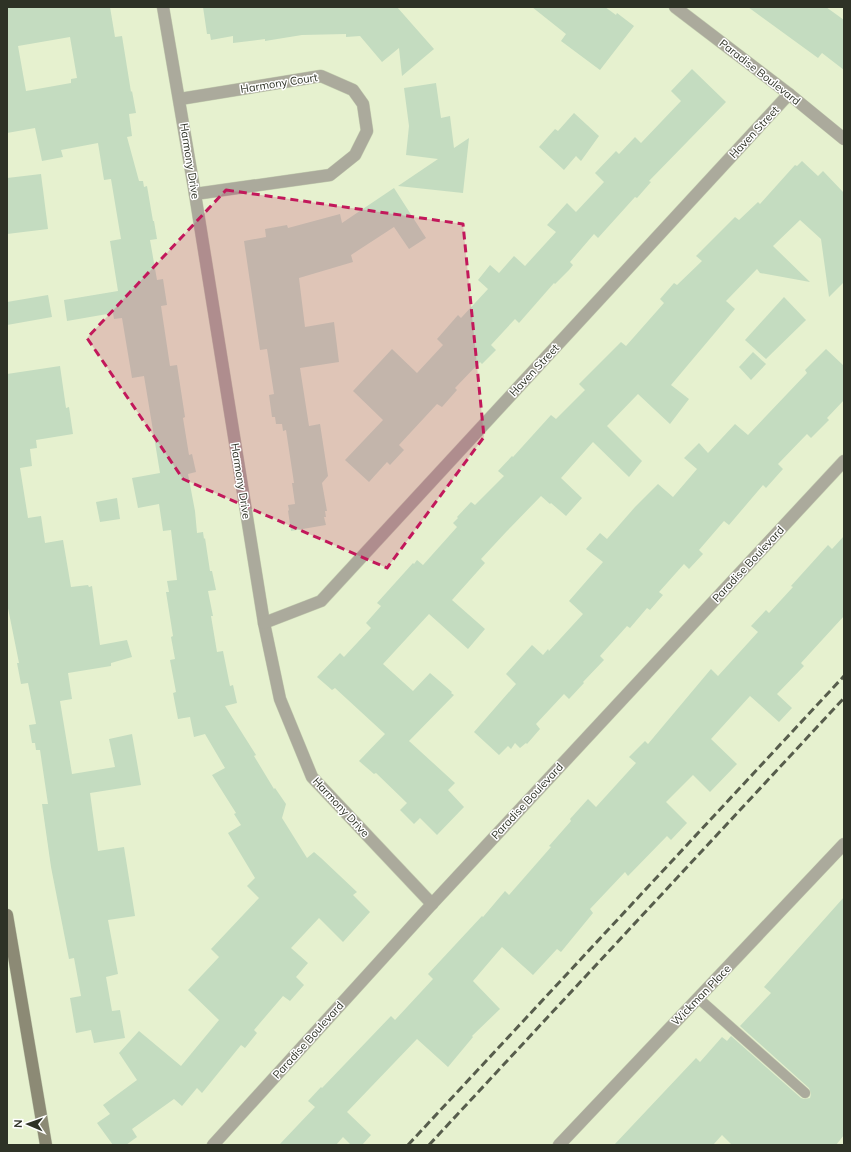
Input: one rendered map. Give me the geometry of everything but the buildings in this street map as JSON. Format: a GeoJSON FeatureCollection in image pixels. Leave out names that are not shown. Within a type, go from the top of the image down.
{"type":"FeatureCollection","features":[{"type":"Feature","properties":{"kind":"main road"},"geometry":{"type":"LineString","coordinates":[[7,915],[46,1145]]}},
{"type":"Feature","properties":{"kind":"street","name":"Harmony Drive"},"geometry":{"type":"LineString","coordinates":[[164,7],[264,623],[280,699],[312,777],[432,904]]}},
{"type":"Feature","properties":{"kind":"street","name":"Paradise Boulevard"},"geometry":{"type":"LineString","coordinates":[[675,7],[789,94],[844,139]]}},
{"type":"Feature","properties":{"kind":"street","name":"Harmony Court"},"geometry":{"type":"LineString","coordinates":[[180,99],[321,76],[352,90],[363,104],[367,131],[355,155],[330,175],[195,194]]}},
{"type":"Feature","properties":{"kind":"street","name":"Haven Street"},"geometry":{"type":"LineString","coordinates":[[264,623],[321,601],[789,94]]}},
{"type":"Feature","properties":{"kind":"street","name":"Paradise Boulevard"},"geometry":{"type":"LineString","coordinates":[[213,1145],[432,904],[844,461]]}},
{"type":"Feature","properties":{"kind":"street","name":"Wickman Place"},"geometry":{"type":"LineString","coordinates":[[559,1145],[844,844]]}},
{"type":"Feature","properties":{"kind":"lane"},"geometry":{"type":"LineString","coordinates":[[698,998],[805,1093]]}},
{"type":"Feature","properties":{"kind":"highlighted area"},"geometry":{"type":"Polygon","coordinates":[[[226,190],[463,224],[484,437],[387,568],[183,479],[87,338],[226,190]]]}},
{"type":"Feature","properties":{"kind":"railway"},"geometry":{"type":"LineString","coordinates":[[408,1145],[844,676]]}},
{"type":"Feature","properties":{"kind":"railway"},"geometry":{"type":"LineString","coordinates":[[429,1145],[844,698]]}}]}
